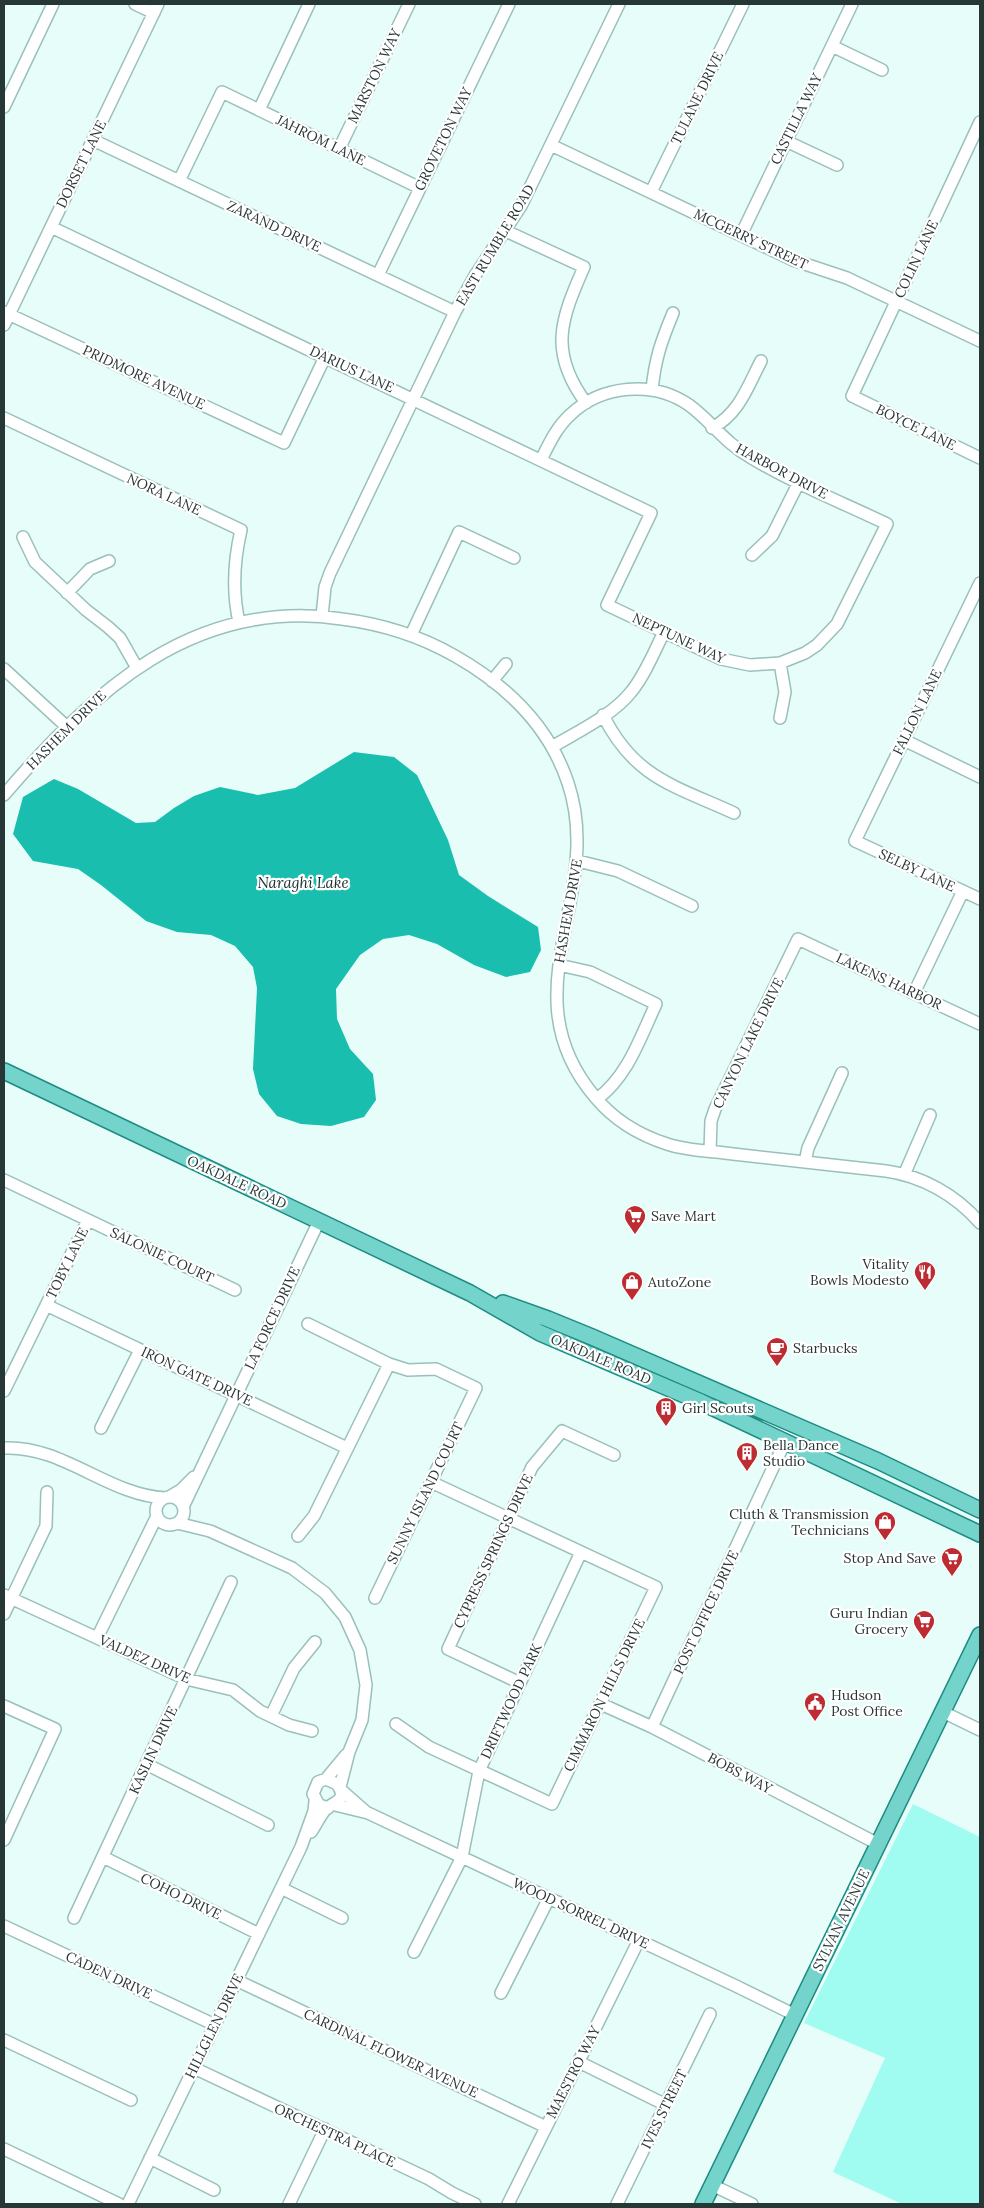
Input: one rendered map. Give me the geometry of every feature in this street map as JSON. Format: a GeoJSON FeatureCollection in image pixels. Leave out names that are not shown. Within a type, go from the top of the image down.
{"type":"FeatureCollection","features":[{"type":"Feature","properties":{"kind":"main road","name":"OAKDALE ROAD"},"geometry":{"type":"LineString","coordinates":[[4,1072],[470,1292],[540,1332],[701,1402],[980,1534]]}},
{"type":"Feature","properties":{"kind":"main road","name":"OAKDALE ROAD"},"geometry":{"type":"LineString","coordinates":[[470,1292],[548,1319],[635,1356],[878,1461],[980,1510]]}},
{"type":"Feature","properties":{"kind":"main road"},"geometry":{"type":"LineString","coordinates":[[540,1332],[572,1339],[615,1357],[624,1359],[635,1356]]}},
{"type":"Feature","properties":{"kind":"main road","name":"SYLVAN AVENUE"},"geometry":{"type":"LineString","coordinates":[[703,2204],[980,1635]]}},
{"type":"Feature","properties":{"kind":"street"},"geometry":{"type":"LineString","coordinates":[[4,107],[53,4]]}},
{"type":"Feature","properties":{"kind":"street"},"geometry":{"type":"LineString","coordinates":[[135,4],[156,8]]}},
{"type":"Feature","properties":{"kind":"street"},"geometry":{"type":"LineString","coordinates":[[259,110],[309,4]]}},
{"type":"Feature","properties":{"kind":"street","name":"MARSTON WAY"},"geometry":{"type":"LineString","coordinates":[[339,149],[409,4]]}},
{"type":"Feature","properties":{"kind":"street","name":"GROVETON WAY"},"geometry":{"type":"LineString","coordinates":[[378,275],[509,4]]}},
{"type":"Feature","properties":{"kind":"street","name":"EAST RUMBLE ROAD"},"geometry":{"type":"LineString","coordinates":[[322,616],[325,587],[330,573],[455,312],[476,274],[506,231],[551,145],[619,4]]}},
{"type":"Feature","properties":{"kind":"street","name":"TULANE DRIVE"},"geometry":{"type":"LineString","coordinates":[[651,192],[743,4]]}},
{"type":"Feature","properties":{"kind":"street","name":"CASTILLA WAY"},"geometry":{"type":"LineString","coordinates":[[741,235],[852,4]]}},
{"type":"Feature","properties":{"kind":"street","name":"DORSET LANE"},"geometry":{"type":"LineString","coordinates":[[4,325],[6,313],[51,227],[156,8]]}},
{"type":"Feature","properties":{"kind":"street"},"geometry":{"type":"LineString","coordinates":[[832,46],[882,70]]}},
{"type":"Feature","properties":{"kind":"street","name":"JAHROM LANE"},"geometry":{"type":"LineString","coordinates":[[179,181],[222,92],[420,188]]}},
{"type":"Feature","properties":{"kind":"street","name":"COLIN LANE"},"geometry":{"type":"LineString","coordinates":[[852,396],[980,122]]}},
{"type":"Feature","properties":{"kind":"street","name":"ZARAND DRIVE"},"geometry":{"type":"LineString","coordinates":[[93,140],[455,312]]}},
{"type":"Feature","properties":{"kind":"street"},"geometry":{"type":"LineString","coordinates":[[786,141],[837,165]]}},
{"type":"Feature","properties":{"kind":"street","name":"MCGERRY STREET"},"geometry":{"type":"LineString","coordinates":[[551,145],[793,260],[847,278],[980,341]]}},
{"type":"Feature","properties":{"kind":"street","name":"DARIUS LANE"},"geometry":{"type":"LineString","coordinates":[[51,227],[651,513],[607,605]]}},
{"type":"Feature","properties":{"kind":"street"},"geometry":{"type":"LineString","coordinates":[[506,231],[584,267],[567,306],[562,335],[562,348],[567,371],[576,390],[586,403]]}},
{"type":"Feature","properties":{"kind":"street","name":"PRIDMORE AVENUE"},"geometry":{"type":"LineString","coordinates":[[6,313],[284,443],[325,357]]}},
{"type":"Feature","properties":{"kind":"street"},"geometry":{"type":"LineString","coordinates":[[652,390],[659,345],[674,313]]}},
{"type":"Feature","properties":{"kind":"street"},"geometry":{"type":"LineString","coordinates":[[712,428],[725,420],[737,407],[761,361]]}},
{"type":"Feature","properties":{"kind":"street","name":"HARBOR DRIVE"},"geometry":{"type":"LineString","coordinates":[[541,460],[561,425],[586,403],[611,392],[652,390],[678,398],[689,405],[737,450],[887,524]]}},
{"type":"Feature","properties":{"kind":"street","name":"BOYCE LANE"},"geometry":{"type":"LineString","coordinates":[[852,396],[980,458]]}},
{"type":"Feature","properties":{"kind":"street","name":"NORA LANE"},"geometry":{"type":"LineString","coordinates":[[4,418],[241,530],[235,566],[236,609],[239,622]]}},
{"type":"Feature","properties":{"kind":"street"},"geometry":{"type":"LineString","coordinates":[[752,555],[772,536],[799,482]]}},
{"type":"Feature","properties":{"kind":"street","name":"NEPTUNE WAY"},"geometry":{"type":"LineString","coordinates":[[607,605],[735,663],[762,666],[780,663],[805,653],[817,645],[837,624],[887,524]]}},
{"type":"Feature","properties":{"kind":"street"},"geometry":{"type":"LineString","coordinates":[[411,635],[459,532],[514,558]]}},
{"type":"Feature","properties":{"kind":"street"},"geometry":{"type":"LineString","coordinates":[[23,537],[35,562],[67,593],[120,638],[137,668]]}},
{"type":"Feature","properties":{"kind":"street"},"geometry":{"type":"LineString","coordinates":[[67,593],[90,569],[109,561]]}},
{"type":"Feature","properties":{"kind":"street","name":"FALLON LANE"},"geometry":{"type":"LineString","coordinates":[[854,840],[980,583]]}},
{"type":"Feature","properties":{"kind":"street","name":"HASHEM DRIVE"},"geometry":{"type":"LineString","coordinates":[[4,795],[67,727],[107,689],[137,668],[168,650],[214,628],[239,622],[284,616],[322,616],[364,622],[411,635],[452,654],[492,681],[524,708],[552,747],[569,784],[578,830],[578,861],[558,965],[556,996],[564,1044],[577,1072],[597,1099],[626,1124],[651,1138],[680,1148],[904,1175],[923,1181],[942,1191],[966,1208],[980,1221]]}},
{"type":"Feature","properties":{"kind":"street"},"geometry":{"type":"LineString","coordinates":[[552,747],[621,703],[631,693],[664,632]]}},
{"type":"Feature","properties":{"kind":"street"},"geometry":{"type":"LineString","coordinates":[[780,663],[785,692],[780,718]]}},
{"type":"Feature","properties":{"kind":"street"},"geometry":{"type":"LineString","coordinates":[[492,681],[506,664]]}},
{"type":"Feature","properties":{"kind":"street"},"geometry":{"type":"LineString","coordinates":[[4,669],[67,727]]}},
{"type":"Feature","properties":{"kind":"street"},"geometry":{"type":"LineString","coordinates":[[603,715],[622,747],[640,766],[667,783],[734,814]]}},
{"type":"Feature","properties":{"kind":"street"},"geometry":{"type":"LineString","coordinates":[[904,740],[980,777]]}},
{"type":"Feature","properties":{"kind":"street","name":"SELBY LANE"},"geometry":{"type":"LineString","coordinates":[[854,840],[980,899]]}},
{"type":"Feature","properties":{"kind":"street"},"geometry":{"type":"LineString","coordinates":[[578,861],[618,871],[692,906]]}},
{"type":"Feature","properties":{"kind":"street"},"geometry":{"type":"LineString","coordinates":[[914,993],[963,891]]}},
{"type":"Feature","properties":{"kind":"street","name":"LAKENS HARBOR"},"geometry":{"type":"LineString","coordinates":[[798,939],[980,1024]]}},
{"type":"Feature","properties":{"kind":"street","name":"CANYON LAKE DRIVE"},"geometry":{"type":"LineString","coordinates":[[710,1151],[711,1121],[715,1109],[798,939]]}},
{"type":"Feature","properties":{"kind":"street"},"geometry":{"type":"LineString","coordinates":[[558,965],[590,972],[656,1004],[621,1076],[608,1091],[597,1099]]}},
{"type":"Feature","properties":{"kind":"street"},"geometry":{"type":"LineString","coordinates":[[805,1162],[808,1148],[842,1073]]}},
{"type":"Feature","properties":{"kind":"street"},"geometry":{"type":"LineString","coordinates":[[904,1175],[930,1115]]}},
{"type":"Feature","properties":{"kind":"street","name":"SALONIE COURT"},"geometry":{"type":"LineString","coordinates":[[4,1180],[236,1290]]}},
{"type":"Feature","properties":{"kind":"street","name":"TOBY LANE"},"geometry":{"type":"LineString","coordinates":[[4,1391],[88,1220]]}},
{"type":"Feature","properties":{"kind":"street","name":"LA FORCE DRIVE"},"geometry":{"type":"LineString","coordinates":[[142,1548],[182,1517],[183,1508],[200,1470],[319,1221]]}},
{"type":"Feature","properties":{"kind":"street","name":"IRON GATE DRIVE"},"geometry":{"type":"LineString","coordinates":[[46,1305],[347,1448]]}},
{"type":"Feature","properties":{"kind":"street"},"geometry":{"type":"LineString","coordinates":[[298,1536],[314,1516],[389,1364],[308,1324]]}},
{"type":"Feature","properties":{"kind":"street"},"geometry":{"type":"LineString","coordinates":[[101,1428],[140,1350]]}},
{"type":"Feature","properties":{"kind":"street","name":"SUNNY ISLAND COURT"},"geometry":{"type":"LineString","coordinates":[[375,1598],[476,1388],[436,1369],[408,1370],[389,1364]]}},
{"type":"Feature","properties":{"kind":"street","name":"CYPRESS SPRINGS DRIVE"},"geometry":{"type":"LineString","coordinates":[[520,1683],[448,1649],[532,1467],[562,1431],[614,1455]]}},
{"type":"Feature","properties":{"kind":"street","name":"POST OFFICE DRIVE"},"geometry":{"type":"LineString","coordinates":[[652,1727],[785,1442]]}},
{"type":"Feature","properties":{"kind":"street"},"geometry":{"type":"LineString","coordinates":[[4,1448],[28,1450],[54,1458],[128,1491],[178,1500],[183,1508]]}},
{"type":"Feature","properties":{"kind":"street","name":"LA FORCE DRIVE"},"geometry":{"type":"LineString","coordinates":[[97,1638],[142,1548],[159,1503],[180,1490],[200,1470]]}},
{"type":"Feature","properties":{"kind":"street"},"geometry":{"type":"LineString","coordinates":[[431,1482],[581,1552]]}},
{"type":"Feature","properties":{"kind":"street"},"geometry":{"type":"LineString","coordinates":[[128,1491],[156,1515],[161,1522],[172,1524]]}},
{"type":"Feature","properties":{"kind":"street"},"geometry":{"type":"LineString","coordinates":[[4,1614],[7,1597],[46,1526],[47,1492]]}},
{"type":"Feature","properties":{"kind":"street","name":"HILLGLEN DRIVE"},"geometry":{"type":"LineString","coordinates":[[183,1508],[210,1531]]}},
{"type":"Feature","properties":{"kind":"street","name":"HILLGLEN DRIVE"},"geometry":{"type":"LineString","coordinates":[[172,1524],[210,1531],[304,1575],[325,1593],[345,1617],[360,1650],[366,1685],[362,1720],[349,1752],[340,1789],[340,1798],[301,1847]]}},
{"type":"Feature","properties":{"kind":"street","name":"CIMMARON HILLS DRIVE"},"geometry":{"type":"LineString","coordinates":[[479,1771],[552,1804],[656,1586],[581,1552]]}},
{"type":"Feature","properties":{"kind":"street","name":"DRIFTWOOD PARK"},"geometry":{"type":"LineString","coordinates":[[414,1952],[462,1858],[479,1771],[581,1552]]}},
{"type":"Feature","properties":{"kind":"street","name":"KASLIN DRIVE"},"geometry":{"type":"LineString","coordinates":[[74,1918],[231,1582]]}},
{"type":"Feature","properties":{"kind":"street","name":"VALDEZ DRIVE"},"geometry":{"type":"LineString","coordinates":[[7,1597],[186,1679],[233,1690],[260,1711],[289,1725],[312,1731]]}},
{"type":"Feature","properties":{"kind":"street"},"geometry":{"type":"LineString","coordinates":[[271,1716],[294,1668],[315,1642]]}},
{"type":"Feature","properties":{"kind":"street","name":"BOBS WAY"},"geometry":{"type":"LineString","coordinates":[[601,1704],[652,1727],[878,1844]]}},
{"type":"Feature","properties":{"kind":"street"},"geometry":{"type":"LineString","coordinates":[[4,1706],[55,1730],[4,1840]]}},
{"type":"Feature","properties":{"kind":"street"},"geometry":{"type":"LineString","coordinates":[[943,1712],[980,1730]]}},
{"type":"Feature","properties":{"kind":"street"},"geometry":{"type":"LineString","coordinates":[[396,1724],[429,1747],[479,1771]]}},
{"type":"Feature","properties":{"kind":"street","name":"HILLGLEN DRIVE"},"geometry":{"type":"LineString","coordinates":[[128,2204],[301,1847],[314,1811],[314,1789],[318,1782],[326,1779],[349,1752]]}},
{"type":"Feature","properties":{"kind":"street"},"geometry":{"type":"LineString","coordinates":[[146,1764],[268,1825]]}},
{"type":"Feature","properties":{"kind":"street"},"geometry":{"type":"LineString","coordinates":[[326,1779],[334,1781],[340,1789]]}},
{"type":"Feature","properties":{"kind":"street","name":"WOOD SORREL DRIVE"},"geometry":{"type":"LineString","coordinates":[[340,1789],[368,1813]]}},
{"type":"Feature","properties":{"kind":"street"},"geometry":{"type":"LineString","coordinates":[[315,1802],[319,1805],[332,1806]]}},
{"type":"Feature","properties":{"kind":"street","name":"WOOD SORREL DRIVE"},"geometry":{"type":"LineString","coordinates":[[332,1806],[368,1813],[794,2015]]}},
{"type":"Feature","properties":{"kind":"street","name":"COHO DRIVE"},"geometry":{"type":"LineString","coordinates":[[102,1857],[259,1934]]}},
{"type":"Feature","properties":{"kind":"street"},"geometry":{"type":"LineString","coordinates":[[281,1888],[342,1918]]}},
{"type":"Feature","properties":{"kind":"street"},"geometry":{"type":"LineString","coordinates":[[501,1993],[549,1898]]}},
{"type":"Feature","properties":{"kind":"street","name":"CADEN DRIVE"},"geometry":{"type":"LineString","coordinates":[[5,1930],[215,2025]]}},
{"type":"Feature","properties":{"kind":"street","name":"MAESTRO WAY"},"geometry":{"type":"LineString","coordinates":[[508,2204],[639,1940]]}},
{"type":"Feature","properties":{"kind":"street","name":"CARDINAL FLOWER AVENUE"},"geometry":{"type":"LineString","coordinates":[[236,1980],[546,2127]]}},
{"type":"Feature","properties":{"kind":"street","name":"IVES STREET"},"geometry":{"type":"LineString","coordinates":[[617,2204],[710,2014]]}},
{"type":"Feature","properties":{"kind":"street"},"geometry":{"type":"LineString","coordinates":[[4,2040],[131,2100]]}},
{"type":"Feature","properties":{"kind":"street"},"geometry":{"type":"LineString","coordinates":[[579,2062],[666,2105]]}},
{"type":"Feature","properties":{"kind":"street","name":"ORCHESTRA PLACE"},"geometry":{"type":"LineString","coordinates":[[194,2068],[429,2179],[475,2204]]}},
{"type":"Feature","properties":{"kind":"street"},"geometry":{"type":"LineString","coordinates":[[289,2204],[324,2129]]}},
{"type":"Feature","properties":{"kind":"street"},"geometry":{"type":"LineString","coordinates":[[4,2149],[119,2204]]}},
{"type":"Feature","properties":{"kind":"street"},"geometry":{"type":"LineString","coordinates":[[150,2158],[214,2190]]}},
{"type":"Feature","properties":{"kind":"street"},"geometry":{"type":"LineString","coordinates":[[712,2185],[752,2204]]}},
{"type":"Feature","properties":{"kind":"shaded area"},"geometry":{"type":"Polygon","coordinates":[[[913,1804],[980,1837],[980,2204],[902,2204],[833,2172],[885,2058],[804,2023],[913,1804]]]}},
{"type":"Feature","properties":{"kind":"water","name":"Naraghi Lake"},"geometry":{"type":"Polygon","coordinates":[[[354,752],[394,757],[417,775],[448,840],[459,875],[488,896],[538,927],[541,950],[530,972],[506,977],[474,965],[437,944],[409,935],[383,939],[360,955],[336,989],[337,1019],[350,1049],[373,1074],[376,1100],[364,1117],[331,1126],[301,1124],[277,1116],[259,1094],[253,1069],[257,988],[253,967],[235,946],[211,935],[177,932],[146,921],[78,869],[33,861],[13,834],[23,797],[54,779],[78,789],[136,823],[155,822],[194,796],[220,787],[258,795],[295,788],[354,752]]]}},
{"type":"Feature","properties":{"kind":"place","name":"Save Mart"},"geometry":{"type":"Point","coordinates":[635,1235]}},
{"type":"Feature","properties":{"kind":"place","name":"Vitality Bowls Modesto"},"geometry":{"type":"Point","coordinates":[925,1291]}},
{"type":"Feature","properties":{"kind":"place","name":"AutoZone"},"geometry":{"type":"Point","coordinates":[632,1301]}},
{"type":"Feature","properties":{"kind":"place","name":"Starbucks"},"geometry":{"type":"Point","coordinates":[777,1367]}},
{"type":"Feature","properties":{"kind":"place","name":"Girl Scouts"},"geometry":{"type":"Point","coordinates":[666,1427]}},
{"type":"Feature","properties":{"kind":"place","name":"Bella Dance Studio"},"geometry":{"type":"Point","coordinates":[747,1472]}},
{"type":"Feature","properties":{"kind":"place","name":"Cluth & Transmission Technicians"},"geometry":{"type":"Point","coordinates":[885,1541]}},
{"type":"Feature","properties":{"kind":"place","name":"Stop And Save"},"geometry":{"type":"Point","coordinates":[952,1577]}},
{"type":"Feature","properties":{"kind":"place","name":"Guru Indian Grocery"},"geometry":{"type":"Point","coordinates":[924,1640]}},
{"type":"Feature","properties":{"kind":"place","name":"Hudson Post Office"},"geometry":{"type":"Point","coordinates":[815,1722]}}]}
